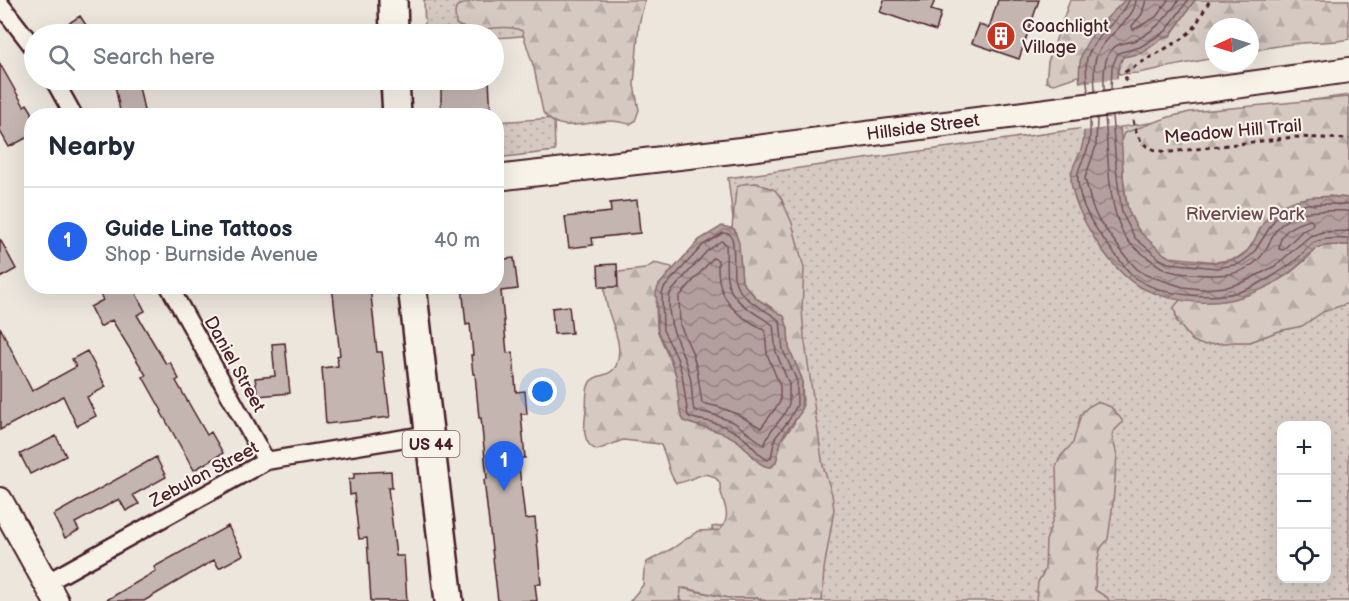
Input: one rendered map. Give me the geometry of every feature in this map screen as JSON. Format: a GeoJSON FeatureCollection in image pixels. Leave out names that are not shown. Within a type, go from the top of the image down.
{"type":"FeatureCollection","features":[{"type":"Feature","properties":{"kind":"main road"},"geometry":{"type":"LineString","coordinates":[[393,0],[394,24]]}},
{"type":"Feature","properties":{"kind":"main road","name":"Hillside Street"},"geometry":{"type":"LineString","coordinates":[[504,177],[1063,110],[1132,106],[1349,70]]}},
{"type":"Feature","properties":{"kind":"main road"},"geometry":{"type":"LineString","coordinates":[[395,90],[396,108]]}},
{"type":"Feature","properties":{"kind":"main road","name":"US 44"},"geometry":{"type":"LineString","coordinates":[[413,294],[449,601]]}},
{"type":"Feature","properties":{"kind":"main road"},"geometry":{"type":"LineString","coordinates":[[0,500],[51,592]]}},
{"type":"Feature","properties":{"kind":"street"},"geometry":{"type":"LineString","coordinates":[[0,4],[24,35]]}},
{"type":"Feature","properties":{"kind":"street"},"geometry":{"type":"LineString","coordinates":[[60,90],[70,108]]}},
{"type":"Feature","properties":{"kind":"street","name":"Daniel Street"},"geometry":{"type":"LineString","coordinates":[[173,294],[266,460]]}},
{"type":"Feature","properties":{"kind":"street","name":"Zebulon Street"},"geometry":{"type":"LineString","coordinates":[[51,592],[266,460],[430,434]]}},
{"type":"Feature","properties":{"kind":"path"},"geometry":{"type":"LineString","coordinates":[[1132,106],[1125,72],[1182,39],[1194,28],[1210,0]]}},
{"type":"Feature","properties":{"kind":"path","name":"Meadow Hill Trail"},"geometry":{"type":"LineString","coordinates":[[1132,106],[1136,131],[1152,151],[1171,152],[1294,137],[1349,139]]}},
{"type":"Feature","properties":{"kind":"green space"},"geometry":{"type":"Polygon","coordinates":[[[424,0],[550,0],[551,34],[504,37],[504,24],[425,24],[424,0]]]}},
{"type":"Feature","properties":{"kind":"green space"},"geometry":{"type":"Polygon","coordinates":[[[476,0],[645,0],[639,24],[634,85],[639,110],[635,121],[630,124],[611,121],[565,125],[549,119],[543,112],[534,68],[522,31],[504,28],[504,24],[456,24],[457,6],[476,0]]]}},
{"type":"Feature","properties":{"kind":"green space"},"geometry":{"type":"Polygon","coordinates":[[[1070,0],[1125,0],[1096,30],[1081,57],[1081,75],[1054,84],[1046,82],[1048,62],[1070,0]]]}},
{"type":"Feature","properties":{"kind":"green space"},"geometry":{"type":"Polygon","coordinates":[[[1195,0],[1349,0],[1349,39],[1289,44],[1259,49],[1259,18],[1205,18],[1205,60],[1138,73],[1119,74],[1117,68],[1123,57],[1142,53],[1163,38],[1170,36],[1195,0]]]}},
{"type":"Feature","properties":{"kind":"green space","name":"Riverview Park"},"geometry":{"type":"Polygon","coordinates":[[[1349,95],[1349,601],[720,601],[712,527],[795,516],[785,432],[701,442],[749,351],[728,178],[1092,127],[1093,131],[1349,95]],[[1175,308],[1176,320],[1193,341],[1211,344],[1250,342],[1292,328],[1175,308]]]}},
{"type":"Feature","properties":{"kind":"green space","name":"Riverview Park"},"geometry":{"type":"Polygon","coordinates":[[[1349,97],[1349,198],[1330,196],[1306,198],[1286,204],[1260,232],[1248,250],[1237,258],[1217,262],[1170,257],[1140,234],[1128,211],[1121,141],[1124,133],[1190,112],[1349,97]]]}},
{"type":"Feature","properties":{"kind":"green space"},"geometry":{"type":"Polygon","coordinates":[[[554,118],[555,151],[504,157],[504,122],[554,118]]]}},
{"type":"Feature","properties":{"kind":"green space"},"geometry":{"type":"Polygon","coordinates":[[[756,183],[775,190],[781,198],[792,223],[804,268],[802,309],[804,336],[823,466],[832,494],[834,510],[824,569],[822,601],[728,598],[685,588],[679,597],[680,601],[630,601],[643,585],[647,562],[698,531],[720,530],[726,518],[726,512],[720,483],[709,475],[704,475],[676,483],[660,444],[623,440],[597,450],[588,443],[585,426],[588,385],[596,377],[613,370],[619,356],[617,336],[605,296],[605,285],[619,272],[645,269],[654,263],[672,267],[672,271],[659,285],[656,305],[657,329],[676,375],[682,418],[689,423],[716,430],[732,438],[762,464],[772,467],[776,462],[781,440],[793,425],[803,405],[802,379],[789,348],[788,329],[771,307],[757,299],[742,282],[735,230],[732,228],[736,190],[743,184],[756,183]]]}},
{"type":"Feature","properties":{"kind":"green space"},"geometry":{"type":"Polygon","coordinates":[[[1328,245],[1349,245],[1349,303],[1323,312],[1302,326],[1279,331],[1250,342],[1203,345],[1193,341],[1178,323],[1174,307],[1180,300],[1224,300],[1251,293],[1265,288],[1290,273],[1317,248],[1328,245]]]}},
{"type":"Feature","properties":{"kind":"green space"},"geometry":{"type":"Polygon","coordinates":[[[1097,402],[1111,407],[1122,420],[1112,436],[1117,455],[1113,503],[1108,539],[1100,549],[1096,570],[1095,590],[1109,601],[1036,601],[1038,582],[1045,570],[1046,541],[1057,506],[1056,467],[1061,456],[1073,443],[1081,414],[1097,402]]]}},
{"type":"Feature","properties":{"kind":"green space"},"geometry":{"type":"Polygon","coordinates":[[[681,588],[728,598],[757,598],[766,601],[680,601],[681,588]]]}},
{"type":"Feature","properties":{"kind":"water"},"geometry":{"type":"Polygon","coordinates":[[[1125,0],[1195,0],[1170,36],[1163,38],[1142,53],[1123,57],[1119,66],[1116,96],[1123,180],[1128,207],[1140,232],[1168,257],[1191,261],[1225,262],[1237,259],[1245,253],[1266,220],[1282,205],[1310,197],[1340,197],[1349,198],[1349,245],[1329,245],[1317,248],[1294,269],[1271,284],[1246,296],[1218,302],[1183,301],[1161,295],[1140,287],[1117,269],[1085,223],[1073,191],[1071,178],[1080,153],[1084,129],[1079,69],[1081,57],[1093,34],[1125,0]]]}},
{"type":"Feature","properties":{"kind":"water"},"geometry":{"type":"Polygon","coordinates":[[[722,226],[734,229],[739,243],[742,282],[757,299],[784,316],[788,329],[789,348],[802,379],[801,412],[782,437],[776,462],[771,467],[761,464],[732,437],[684,421],[680,412],[676,375],[658,332],[656,292],[659,285],[699,240],[722,226]]]}},
{"type":"Feature","properties":{"kind":"pier"},"geometry":{"type":"Polygon","coordinates":[[[1120,78],[1123,126],[1081,131],[1078,83],[1120,78]]]}},
{"type":"Feature","properties":{"kind":"building"},"geometry":{"type":"Polygon","coordinates":[[[884,0],[935,0],[931,10],[941,13],[936,31],[880,12],[884,0]]]}},
{"type":"Feature","properties":{"kind":"building","name":"Coachlight Village"},"geometry":{"type":"Polygon","coordinates":[[[998,0],[1039,0],[1019,59],[972,43],[979,25],[989,28],[998,0]]]}},
{"type":"Feature","properties":{"kind":"building"},"geometry":{"type":"Polygon","coordinates":[[[80,16],[85,24],[68,24],[80,16]]]}},
{"type":"Feature","properties":{"kind":"building"},"geometry":{"type":"Polygon","coordinates":[[[0,64],[24,106],[27,104],[30,108],[24,108],[24,139],[9,147],[0,131],[0,64]]]}},
{"type":"Feature","properties":{"kind":"building"},"geometry":{"type":"Polygon","coordinates":[[[116,90],[140,90],[143,108],[119,108],[116,90]]]}},
{"type":"Feature","properties":{"kind":"building"},"geometry":{"type":"Polygon","coordinates":[[[441,90],[490,90],[491,108],[441,108],[441,90]]]}},
{"type":"Feature","properties":{"kind":"building"},"geometry":{"type":"Polygon","coordinates":[[[637,200],[640,233],[592,238],[593,245],[569,248],[565,217],[611,212],[610,203],[637,200]]]}},
{"type":"Feature","properties":{"kind":"building"},"geometry":{"type":"Polygon","coordinates":[[[0,239],[16,269],[0,278],[0,239]]]}},
{"type":"Feature","properties":{"kind":"building"},"geometry":{"type":"Polygon","coordinates":[[[514,258],[518,289],[504,291],[504,259],[514,258]]]}},
{"type":"Feature","properties":{"kind":"building"},"geometry":{"type":"Polygon","coordinates":[[[617,264],[618,287],[599,287],[598,265],[617,264]]]}},
{"type":"Feature","properties":{"kind":"building"},"geometry":{"type":"Polygon","coordinates":[[[100,294],[136,294],[145,311],[137,315],[166,364],[170,362],[179,379],[176,381],[207,435],[211,432],[223,453],[194,470],[143,377],[146,375],[112,320],[100,327],[90,307],[103,300],[100,294]]]}},
{"type":"Feature","properties":{"kind":"building"},"geometry":{"type":"Polygon","coordinates":[[[333,294],[371,294],[377,352],[382,352],[390,417],[326,424],[322,368],[338,366],[337,356],[340,355],[333,294]]]}},
{"type":"Feature","properties":{"kind":"building"},"geometry":{"type":"Polygon","coordinates":[[[463,294],[501,294],[507,353],[513,352],[516,392],[525,391],[527,414],[521,414],[525,458],[518,458],[525,519],[535,518],[541,584],[535,584],[537,601],[498,601],[484,480],[487,479],[481,418],[479,418],[475,374],[473,374],[470,324],[466,325],[463,294]]]}},
{"type":"Feature","properties":{"kind":"building"},"geometry":{"type":"Polygon","coordinates":[[[569,306],[572,333],[554,334],[552,308],[569,306]]]}},
{"type":"Feature","properties":{"kind":"building"},"geometry":{"type":"Polygon","coordinates":[[[0,327],[32,391],[76,367],[72,359],[87,351],[106,387],[87,397],[96,416],[77,426],[63,396],[0,430],[0,327]]]}},
{"type":"Feature","properties":{"kind":"building"},"geometry":{"type":"Polygon","coordinates":[[[285,343],[290,393],[258,396],[255,378],[275,376],[272,344],[285,343]]]}},
{"type":"Feature","properties":{"kind":"building"},"geometry":{"type":"Polygon","coordinates":[[[56,436],[66,456],[30,474],[20,454],[56,436]]]}},
{"type":"Feature","properties":{"kind":"building"},"geometry":{"type":"Polygon","coordinates":[[[156,457],[166,477],[133,495],[139,504],[126,511],[119,499],[75,523],[79,530],[65,538],[53,515],[156,457]]]}},
{"type":"Feature","properties":{"kind":"building"},"geometry":{"type":"Polygon","coordinates":[[[391,471],[392,488],[388,488],[396,556],[404,556],[407,601],[371,601],[367,538],[359,539],[354,494],[350,495],[349,479],[354,478],[354,473],[391,471]]]}},
{"type":"Feature","properties":{"kind":"building"},"geometry":{"type":"Polygon","coordinates":[[[228,526],[243,555],[219,568],[214,560],[144,601],[105,601],[156,571],[154,567],[228,526]]]}},
{"type":"Feature","properties":{"kind":"place","name":"Coachlight Village"},"geometry":{"type":"Point","coordinates":[1001,36]}},
{"type":"Feature","properties":{"kind":"place","name":"Guide Line Tattoos"},"geometry":{"type":"Point","coordinates":[504,491]}}]}
